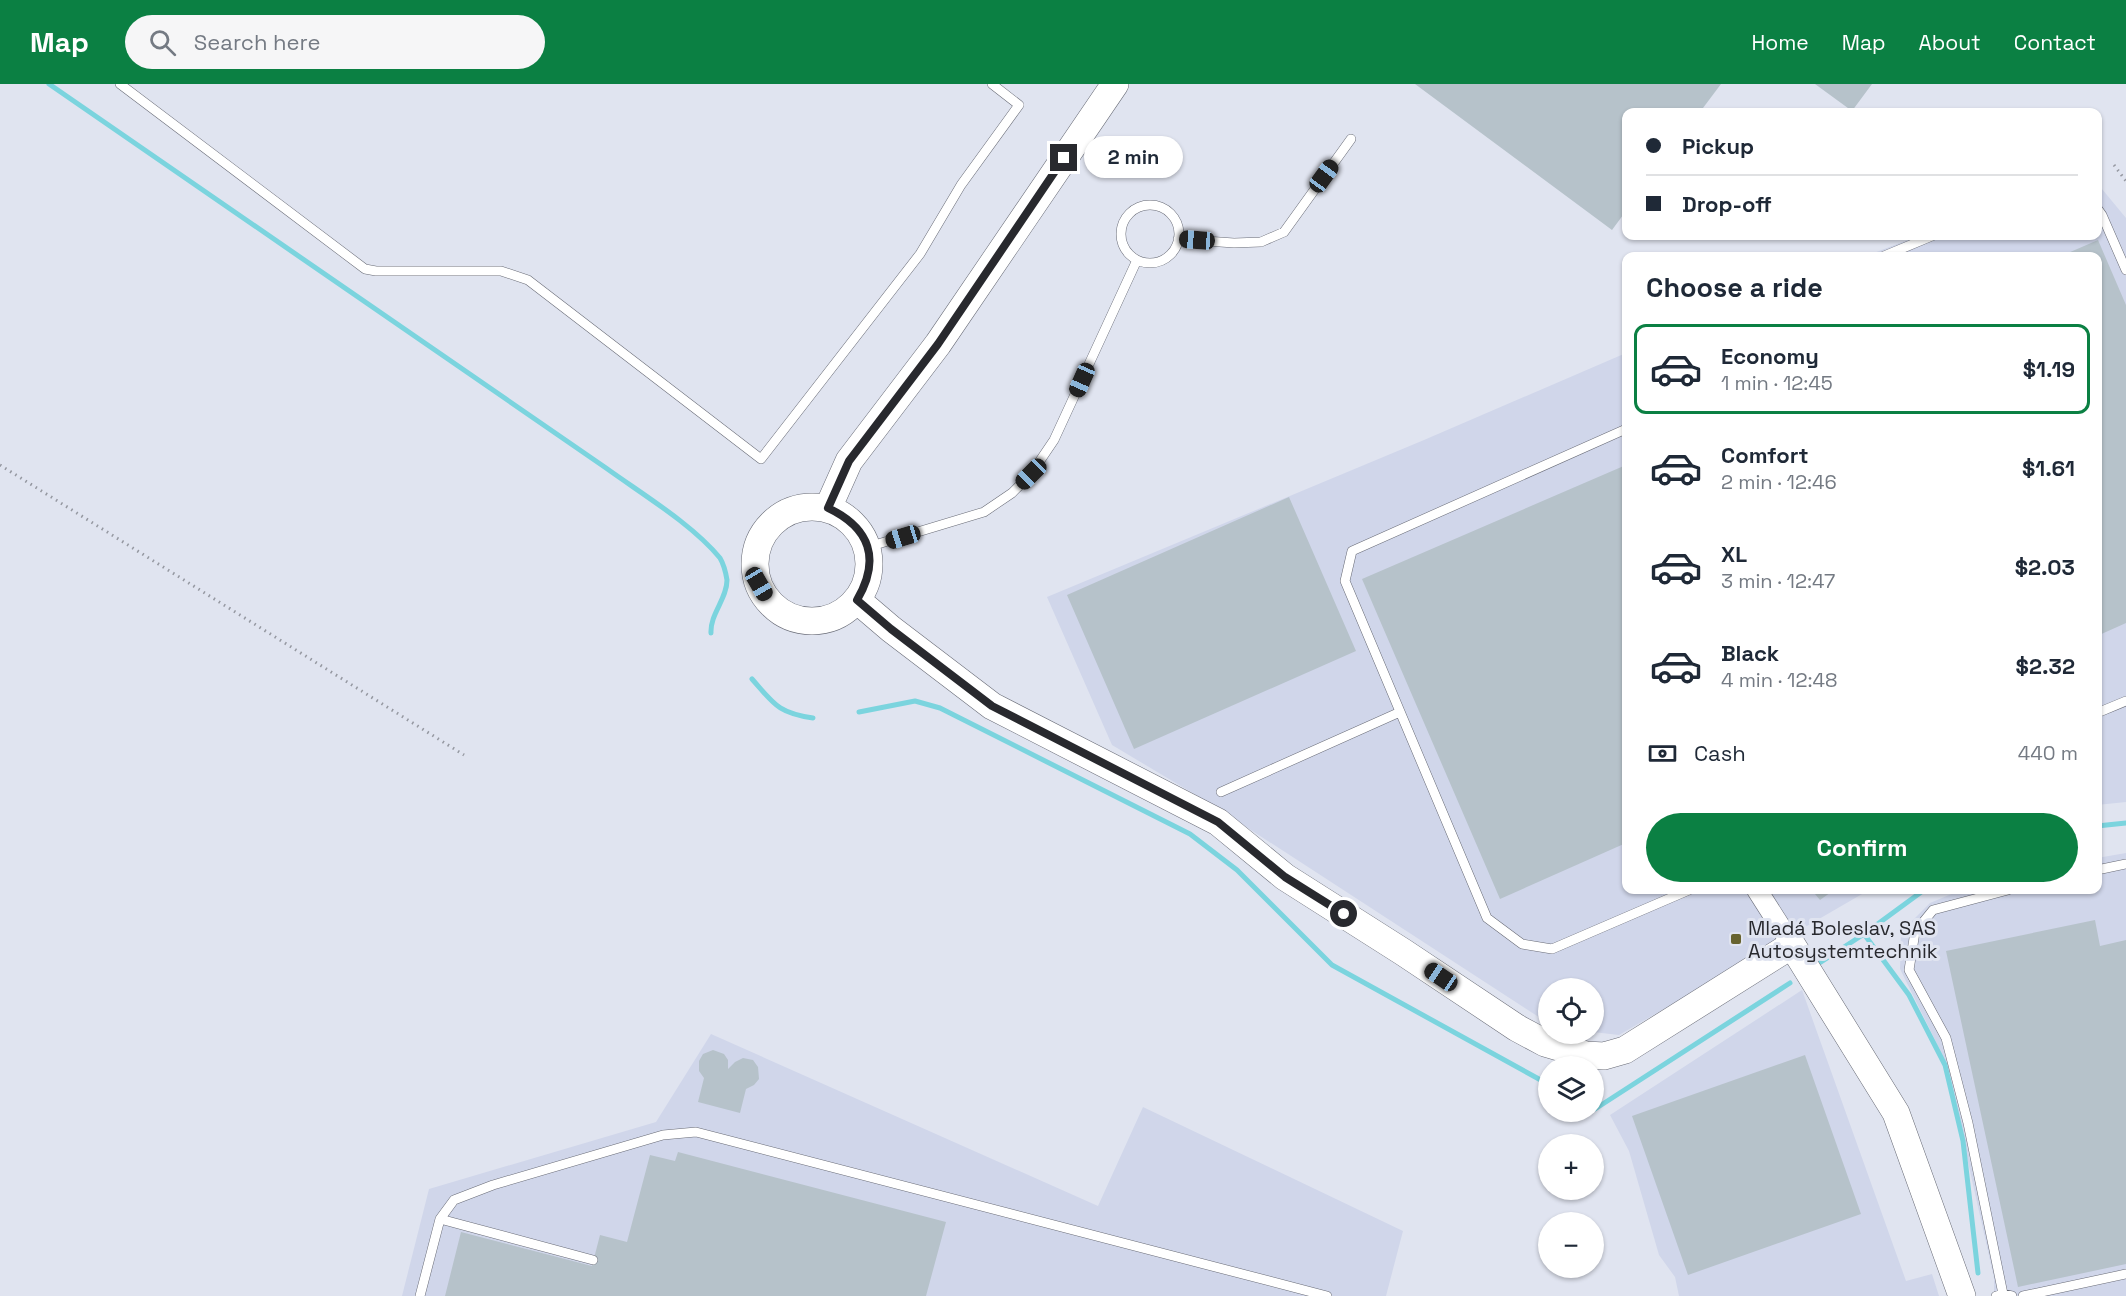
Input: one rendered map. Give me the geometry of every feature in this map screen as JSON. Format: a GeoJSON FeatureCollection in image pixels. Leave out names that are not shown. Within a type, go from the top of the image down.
{"type":"FeatureCollection","features":[{"type":"Feature","properties":{"kind":"street"},"geometry":{"type":"LineString","coordinates":[[828,508],[849,461],[938,344],[1115,84]]}},
{"type":"Feature","properties":{"kind":"street"},"geometry":{"type":"LineString","coordinates":[[810,506],[828,508],[845,517],[859,530],[867,547],[870,566],[866,584],[857,600],[835,616],[822,620],[802,620],[783,613],[768,600],[759,584],[755,566],[757,547],[765,530],[778,517],[793,509],[810,506]]}},
{"type":"Feature","properties":{"kind":"street"},"geometry":{"type":"LineString","coordinates":[[857,600],[891,629],[992,706],[1218,822],[1285,877],[1404,952],[1516,1028],[1545,1043],[1586,1055],[1604,1056],[1625,1050],[1792,945]]}},
{"type":"Feature","properties":{"kind":"street"},"geometry":{"type":"LineString","coordinates":[[1760,894],[1896,1113],[1962,1296]]}},
{"type":"Feature","properties":{"kind":"lane"},"geometry":{"type":"LineString","coordinates":[[120,84],[364,269],[376,271],[501,271],[528,280],[761,459],[920,254],[961,185],[1018,105],[992,84]]}},
{"type":"Feature","properties":{"kind":"lane"},"geometry":{"type":"LineString","coordinates":[[1178,239],[1234,243],[1261,242],[1284,232],[1352,139]]}},
{"type":"Feature","properties":{"kind":"lane"},"geometry":{"type":"LineString","coordinates":[[1148,205],[1158,206],[1173,216],[1178,225],[1178,239],[1173,252],[1165,259],[1156,262],[1137,260],[1130,254],[1121,238],[1125,219],[1139,207],[1148,205]]}},
{"type":"Feature","properties":{"kind":"lane"},"geometry":{"type":"LineString","coordinates":[[2102,215],[2126,270]]}},
{"type":"Feature","properties":{"kind":"lane"},"geometry":{"type":"LineString","coordinates":[[1894,252],[1922,240]]}},
{"type":"Feature","properties":{"kind":"lane"},"geometry":{"type":"LineString","coordinates":[[867,547],[984,512],[1012,493],[1031,474],[1054,440],[1137,260]]}},
{"type":"Feature","properties":{"kind":"lane"},"geometry":{"type":"LineString","coordinates":[[1622,431],[1352,551],[1346,581],[1487,918],[1522,944],[1552,949],[1680,894]]}},
{"type":"Feature","properties":{"kind":"lane"},"geometry":{"type":"LineString","coordinates":[[2102,712],[2126,701]]}},
{"type":"Feature","properties":{"kind":"lane"},"geometry":{"type":"LineString","coordinates":[[1221,792],[1400,712]]}},
{"type":"Feature","properties":{"kind":"lane"},"geometry":{"type":"LineString","coordinates":[[2102,869],[2126,864]]}},
{"type":"Feature","properties":{"kind":"lane"},"geometry":{"type":"LineString","coordinates":[[1993,894],[1933,910],[1915,932],[1910,970],[1946,1038],[1968,1123],[2004,1295]]}},
{"type":"Feature","properties":{"kind":"lane"},"geometry":{"type":"LineString","coordinates":[[420,1296],[441,1219],[454,1200],[493,1185],[663,1135],[696,1132],[1327,1296]]}},
{"type":"Feature","properties":{"kind":"lane"},"geometry":{"type":"LineString","coordinates":[[441,1219],[593,1260]]}},
{"type":"Feature","properties":{"kind":"lane"},"geometry":{"type":"LineString","coordinates":[[2023,1296],[2126,1274]]}},
{"type":"Feature","properties":{"kind":"path"},"geometry":{"type":"LineString","coordinates":[[2114,165],[2126,181]]}},
{"type":"Feature","properties":{"kind":"path"},"geometry":{"type":"LineString","coordinates":[[0,465],[464,755]]}},
{"type":"Feature","properties":{"kind":"shaded area"},"geometry":{"type":"Polygon","coordinates":[[[2102,189],[2126,218],[2126,802],[2102,804],[2102,252],[1876,252],[1908,240],[2102,240],[2102,189]]]}},
{"type":"Feature","properties":{"kind":"shaded area"},"geometry":{"type":"Polygon","coordinates":[[[1622,355],[1622,894],[1862,894],[1619,1035],[1604,1033],[1604,978],[1538,978],[1538,1017],[1211,804],[1112,745],[1047,597],[1622,355]]]}},
{"type":"Feature","properties":{"kind":"shaded area"},"geometry":{"type":"Polygon","coordinates":[[[2126,853],[2126,1296],[1994,1296],[1994,1278],[1945,1060],[1900,969],[1901,932],[1930,903],[1951,894],[2102,894],[2102,857],[2126,853]]]}},
{"type":"Feature","properties":{"kind":"shaded area"},"geometry":{"type":"Polygon","coordinates":[[[1802,990],[1906,1281],[1932,1274],[1939,1296],[1679,1296],[1675,1277],[1659,1255],[1629,1151],[1610,1115],[1802,990]]]}},
{"type":"Feature","properties":{"kind":"shaded area"},"geometry":{"type":"Polygon","coordinates":[[[711,1034],[1098,1206],[1143,1107],[1403,1231],[1386,1296],[402,1296],[429,1189],[656,1122],[711,1034]]]}},
{"type":"Feature","properties":{"kind":"building"},"geometry":{"type":"Polygon","coordinates":[[[1415,84],[1721,84],[1703,108],[1622,108],[1622,216],[1612,230],[1415,84]]]}},
{"type":"Feature","properties":{"kind":"building"},"geometry":{"type":"Polygon","coordinates":[[[1815,84],[1872,84],[1854,108],[1848,108],[1815,84]]]}},
{"type":"Feature","properties":{"kind":"building"},"geometry":{"type":"Polygon","coordinates":[[[2098,240],[2126,305],[2126,623],[2102,634],[2102,252],[2070,252],[2098,240]]]}},
{"type":"Feature","properties":{"kind":"building"},"geometry":{"type":"Polygon","coordinates":[[[1622,467],[1622,845],[1500,899],[1362,579],[1622,467]]]}},
{"type":"Feature","properties":{"kind":"building"},"geometry":{"type":"Polygon","coordinates":[[[1289,497],[1356,651],[1134,749],[1067,595],[1289,497]]]}},
{"type":"Feature","properties":{"kind":"building"},"geometry":{"type":"Polygon","coordinates":[[[1815,894],[1828,894],[1820,900],[1815,894]]]}},
{"type":"Feature","properties":{"kind":"building"},"geometry":{"type":"Polygon","coordinates":[[[2095,920],[2100,946],[2126,940],[2126,1264],[2018,1287],[1946,951],[2095,920]]]}},
{"type":"Feature","properties":{"kind":"building"},"geometry":{"type":"Polygon","coordinates":[[[713,1050],[724,1054],[728,1060],[728,1069],[743,1058],[753,1060],[758,1067],[759,1079],[746,1089],[740,1113],[698,1102],[704,1078],[699,1071],[699,1061],[703,1054],[713,1050]]]}},
{"type":"Feature","properties":{"kind":"building"},"geometry":{"type":"Polygon","coordinates":[[[1805,1055],[1861,1214],[1688,1275],[1632,1116],[1805,1055]]]}},
{"type":"Feature","properties":{"kind":"building"},"geometry":{"type":"Polygon","coordinates":[[[678,1152],[946,1222],[926,1296],[445,1296],[461,1232],[592,1266],[600,1235],[627,1242],[650,1155],[675,1161],[678,1152]]]}},
{"type":"Feature","properties":{"kind":"waterway"},"geometry":{"type":"LineString","coordinates":[[49,84],[606,468],[695,533],[720,558],[727,580],[724,594],[713,619],[711,633]]}},
{"type":"Feature","properties":{"kind":"waterway"},"geometry":{"type":"LineString","coordinates":[[752,679],[784,710],[813,718]]}},
{"type":"Feature","properties":{"kind":"waterway"},"geometry":{"type":"LineString","coordinates":[[859,712],[915,701],[940,708],[1190,834],[1237,870],[1332,965],[1538,1078]]}},
{"type":"Feature","properties":{"kind":"waterway"},"geometry":{"type":"LineString","coordinates":[[2102,825],[2126,823]]}},
{"type":"Feature","properties":{"kind":"waterway"},"geometry":{"type":"LineString","coordinates":[[1821,962],[1919,894]]}},
{"type":"Feature","properties":{"kind":"waterway"},"geometry":{"type":"LineString","coordinates":[[1864,934],[1909,995],[1945,1065],[1963,1141],[1978,1273]]}},
{"type":"Feature","properties":{"kind":"waterway"},"geometry":{"type":"LineString","coordinates":[[1604,1103],[1790,983]]}},
{"type":"Feature","properties":{"kind":"place","name":"Mladá Boleslav, SAS Autosystemtechnik"},"geometry":{"type":"Point","coordinates":[1736,939]}},
{"type":"Feature","properties":{"kind":"route"},"geometry":{"type":"LineString","coordinates":[[1064,158],[938,344],[849,461],[828,508],[845,517],[859,530],[867,547],[870,566],[866,584],[857,600],[891,629],[992,706],[1218,822],[1285,877],[1344,914]]}}]}
